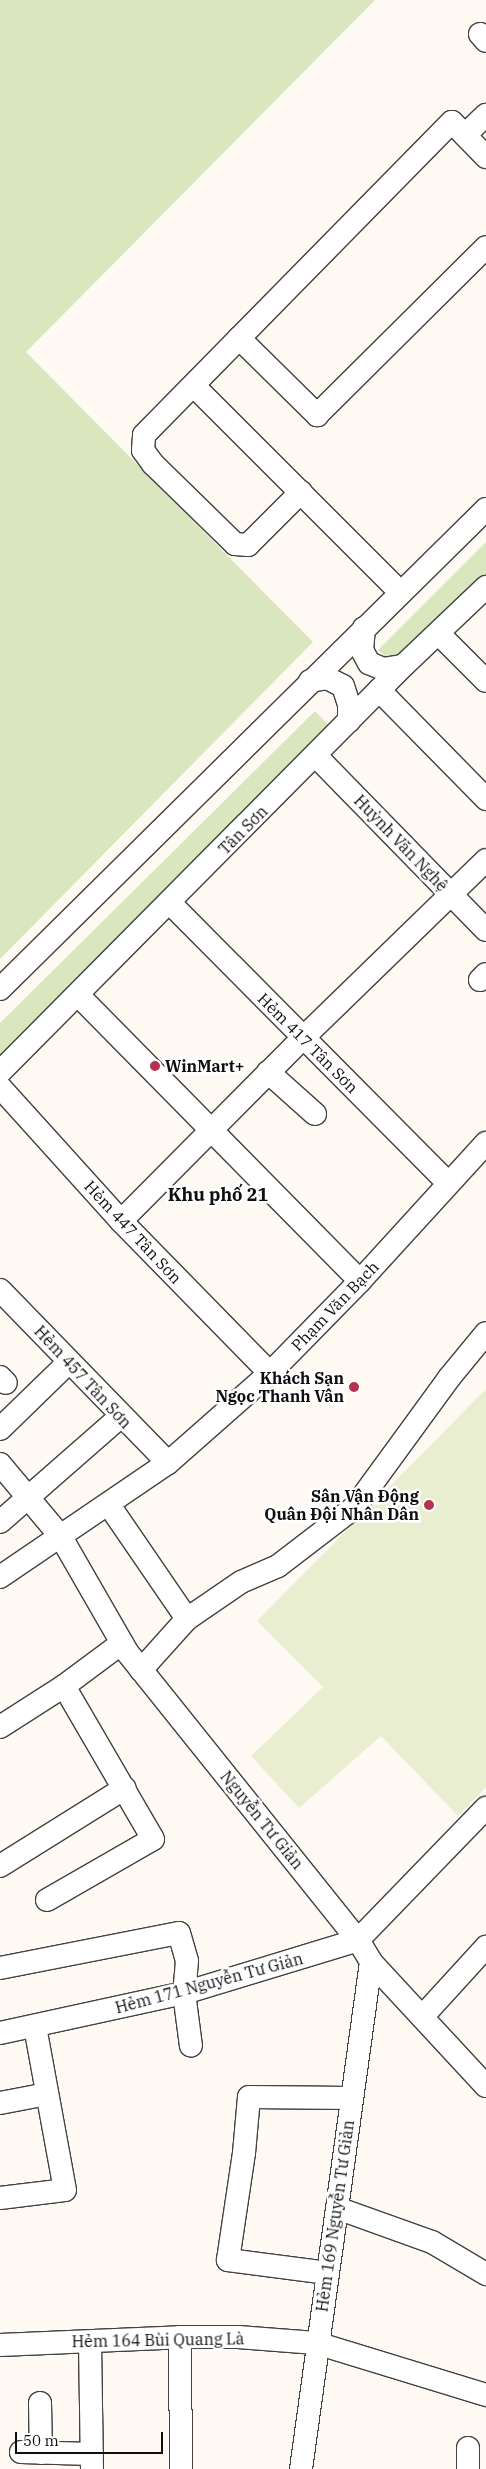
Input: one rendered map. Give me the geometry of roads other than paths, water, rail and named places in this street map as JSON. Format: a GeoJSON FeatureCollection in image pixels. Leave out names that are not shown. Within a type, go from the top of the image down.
{"type":"FeatureCollection","features":[{"type":"Feature","properties":{"kind":"street"},"geometry":{"type":"LineString","coordinates":[[465,135],[486,114]]}},
{"type":"Feature","properties":{"kind":"street"},"geometry":{"type":"LineString","coordinates":[[301,492],[248,544],[240,546],[153,464],[142,450],[144,435],[452,122],[486,157]]}},
{"type":"Feature","properties":{"kind":"street"},"geometry":{"type":"LineString","coordinates":[[239,338],[317,415],[486,246]]}},
{"type":"Feature","properties":{"kind":"street"},"geometry":{"type":"LineString","coordinates":[[194,386],[400,592]]}},
{"type":"Feature","properties":{"kind":"street"},"geometry":{"type":"LineString","coordinates":[[0,989],[486,509]]}},
{"type":"Feature","properties":{"kind":"street","name":"Tân Sơn"},"geometry":{"type":"LineString","coordinates":[[0,1072],[79,996],[403,666],[439,634],[486,587]]}},
{"type":"Feature","properties":{"kind":"street"},"geometry":{"type":"LineString","coordinates":[[364,628],[362,650],[369,663],[382,669],[403,666]]}},
{"type":"Feature","properties":{"kind":"street"},"geometry":{"type":"LineString","coordinates":[[439,634],[486,681]]}},
{"type":"Feature","properties":{"kind":"street"},"geometry":{"type":"LineString","coordinates":[[310,682],[327,678],[342,686],[350,704],[349,721]]}},
{"type":"Feature","properties":{"kind":"street"},"geometry":{"type":"LineString","coordinates":[[379,690],[486,800]]}},
{"type":"Feature","properties":{"kind":"street","name":"Huỳnh Văn Nghệ"},"geometry":{"type":"LineString","coordinates":[[316,756],[486,930]]}},
{"type":"Feature","properties":{"kind":"street"},"geometry":{"type":"LineString","coordinates":[[121,1221],[268,1072],[486,860]]}},
{"type":"Feature","properties":{"kind":"street","name":"Hẻm 417 Tân Sơn"},"geometry":{"type":"LineString","coordinates":[[170,903],[448,1182]]}},
{"type":"Feature","properties":{"kind":"street"},"geometry":{"type":"LineString","coordinates":[[79,996],[360,1281]]}},
{"type":"Feature","properties":{"kind":"street"},"geometry":{"type":"LineString","coordinates":[[268,1072],[315,1114]]}},
{"type":"Feature","properties":{"kind":"street","name":"Hẻm 447 Tân Sơn"},"geometry":{"type":"LineString","coordinates":[[0,1087],[121,1221],[270,1373]]}},
{"type":"Feature","properties":{"kind":"street","name":"Phạm Văn Bạch"},"geometry":{"type":"LineString","coordinates":[[0,1577],[168,1463],[270,1373],[360,1281],[448,1182],[486,1143]]}},
{"type":"Feature","properties":{"kind":"street","name":"Hẻm 457 Tân Sơn"},"geometry":{"type":"LineString","coordinates":[[4,1300],[168,1463]]}},
{"type":"Feature","properties":{"kind":"street"},"geometry":{"type":"LineString","coordinates":[[141,1670],[187,1618],[241,1582],[278,1566],[355,1507],[449,1378],[486,1333]]}},
{"type":"Feature","properties":{"kind":"street"},"geometry":{"type":"LineString","coordinates":[[0,1429],[68,1362]]}},
{"type":"Feature","properties":{"kind":"street"},"geometry":{"type":"LineString","coordinates":[[0,1522],[120,1417]]}},
{"type":"Feature","properties":{"kind":"street","name":"Nguyễn Tư Giản"},"geometry":{"type":"LineString","coordinates":[[0,1464],[29,1496],[61,1537],[122,1643],[141,1670],[358,1940],[371,1962],[486,2086]]}},
{"type":"Feature","properties":{"kind":"street"},"geometry":{"type":"LineString","coordinates":[[108,1505],[187,1618]]}},
{"type":"Feature","properties":{"kind":"street"},"geometry":{"type":"LineString","coordinates":[[0,1727],[64,1686],[122,1643]]}},
{"type":"Feature","properties":{"kind":"street"},"geometry":{"type":"LineString","coordinates":[[47,1900],[153,1839],[64,1686]]}},
{"type":"Feature","properties":{"kind":"street"},"geometry":{"type":"LineString","coordinates":[[0,1866],[125,1788]]}},
{"type":"Feature","properties":{"kind":"street"},"geometry":{"type":"LineString","coordinates":[[358,1940],[486,1808]]}},
{"type":"Feature","properties":{"kind":"street"},"geometry":{"type":"LineString","coordinates":[[0,1968],[179,1933],[187,1961],[184,1994],[191,2046]]}},
{"type":"Feature","properties":{"kind":"street","name":"Hẻm 171 Nguyễn Tư Giản"},"geometry":{"type":"LineString","coordinates":[[0,2033],[184,1994],[358,1940]]}},
{"type":"Feature","properties":{"kind":"street"},"geometry":{"type":"LineString","coordinates":[[422,2017],[486,1947]]}},
{"type":"Feature","properties":{"kind":"street","name":"Hẻm 169 Nguyễn Tư Giản"},"geometry":{"type":"LineString","coordinates":[[301,2469],[316,2343],[328,2273],[371,1962]]}},
{"type":"Feature","properties":{"kind":"street"},"geometry":{"type":"LineString","coordinates":[[0,2198],[65,2190],[35,2027]]}},
{"type":"Feature","properties":{"kind":"street"},"geometry":{"type":"LineString","coordinates":[[0,2103],[47,2094]]}},
{"type":"Feature","properties":{"kind":"street"},"geometry":{"type":"LineString","coordinates":[[328,2273],[228,2260],[244,2153],[249,2096],[351,2098]]}},
{"type":"Feature","properties":{"kind":"street"},"geometry":{"type":"LineString","coordinates":[[337,2208],[432,2242],[486,2274]]}},
{"type":"Feature","properties":{"kind":"street"},"geometry":{"type":"LineString","coordinates":[[180,2337],[181,2469]]}},
{"type":"Feature","properties":{"kind":"street","name":"Hẻm 164 Bùi Quang Là"},"geometry":{"type":"LineString","coordinates":[[0,2345],[180,2337],[238,2337],[316,2343],[486,2394]]}},
{"type":"Feature","properties":{"kind":"street"},"geometry":{"type":"LineString","coordinates":[[40,2402],[31,2453],[92,2462],[90,2342]]}},
{"type":"Feature","properties":{"kind":"place","name":"WinMart+"},"geometry":{"type":"Point","coordinates":[155,1066]}},
{"type":"Feature","properties":{"kind":"place","name":"Khách Sạn Ngọc Thanh Vân"},"geometry":{"type":"Point","coordinates":[354,1387]}},
{"type":"Feature","properties":{"kind":"place","name":"Sân Vận Động Quân Đội Nhân Dân"},"geometry":{"type":"Point","coordinates":[429,1505]}},
{"type":"Feature","properties":{"kind":"district","name":"Khu phố 21"},"geometry":{"type":"Point","coordinates":[218,1195]}}]}
